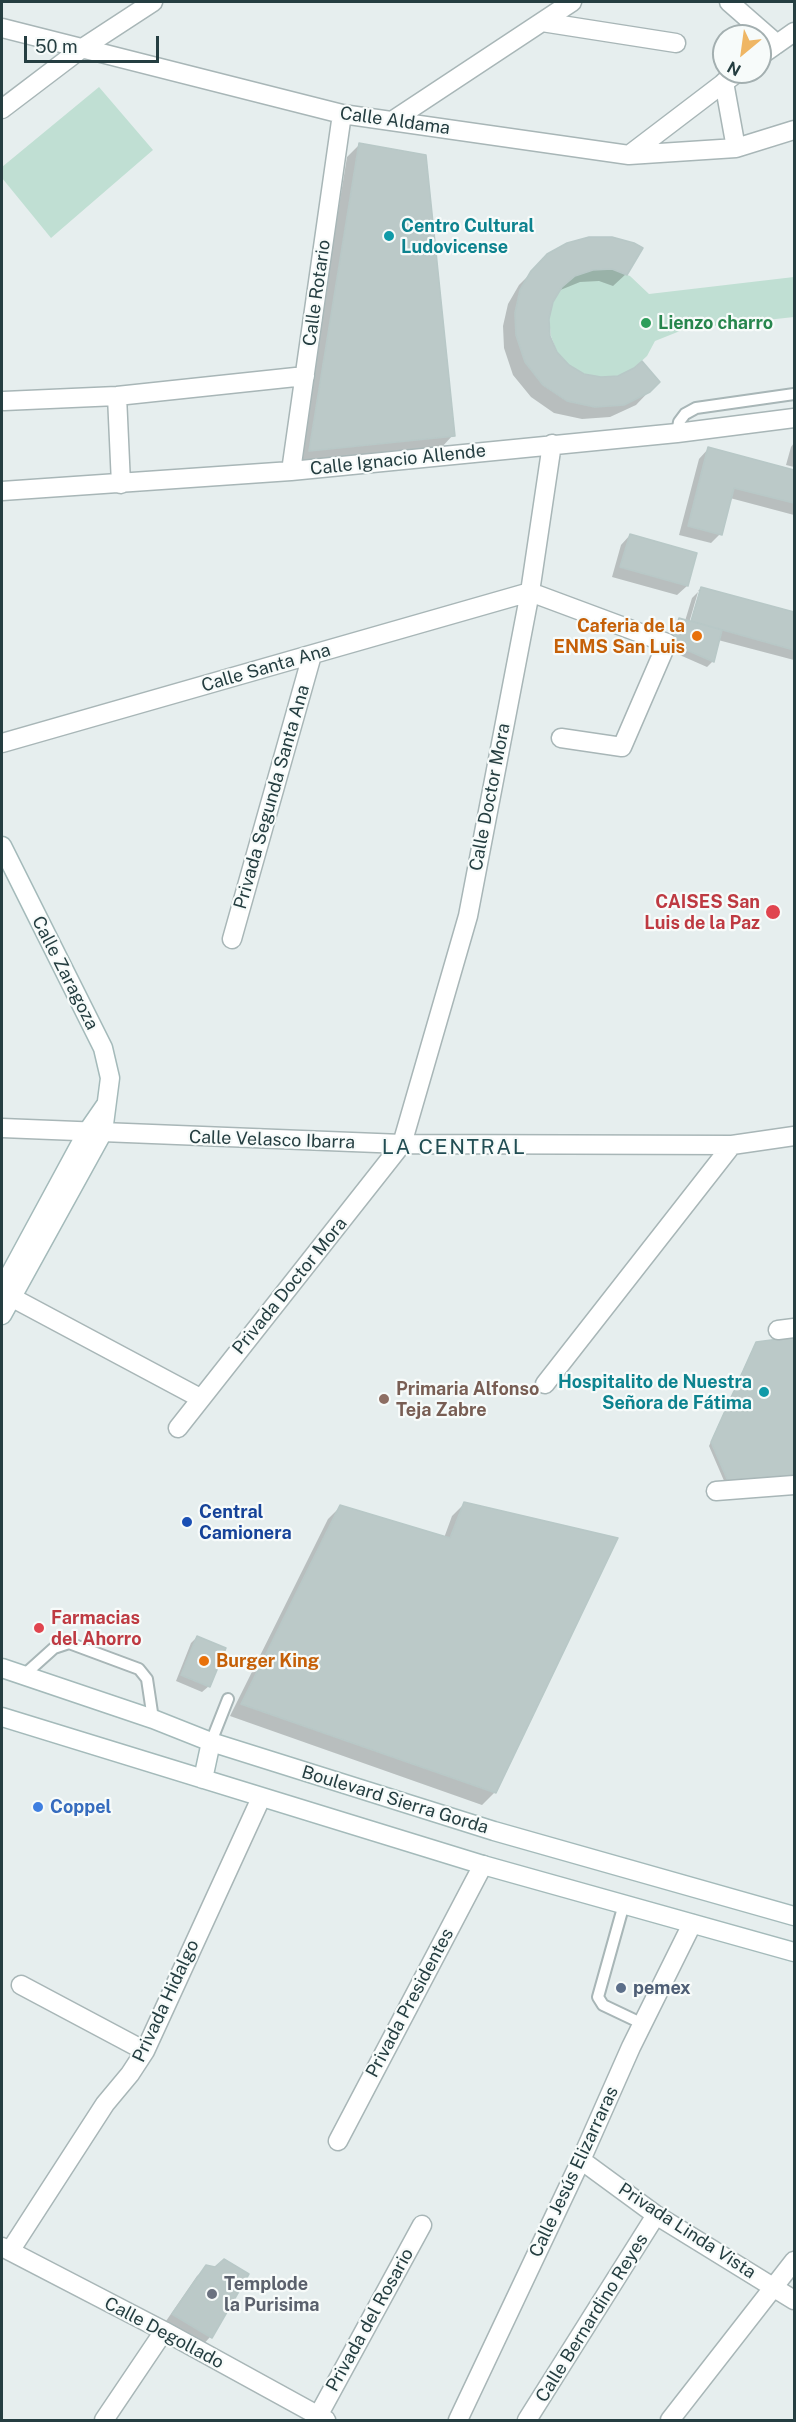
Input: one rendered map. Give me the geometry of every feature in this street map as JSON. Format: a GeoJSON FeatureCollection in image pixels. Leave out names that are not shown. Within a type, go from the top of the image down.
{"type":"FeatureCollection","features":[{"type":"Feature","properties":{"kind":"street"},"geometry":{"type":"LineString","coordinates":[[2,109],[81,48],[153,2]]}},
{"type":"Feature","properties":{"kind":"street"},"geometry":{"type":"LineString","coordinates":[[392,121],[572,2]]}},
{"type":"Feature","properties":{"kind":"street"},"geometry":{"type":"LineString","coordinates":[[729,2],[777,44]]}},
{"type":"Feature","properties":{"kind":"street"},"geometry":{"type":"LineString","coordinates":[[542,22],[676,43]]}},
{"type":"Feature","properties":{"kind":"street","name":"Calle Aldama"},"geometry":{"type":"LineString","coordinates":[[2,28],[342,114],[629,155],[736,148],[795,130]]}},
{"type":"Feature","properties":{"kind":"street"},"geometry":{"type":"LineString","coordinates":[[772,48],[795,32]]}},
{"type":"Feature","properties":{"kind":"street"},"geometry":{"type":"LineString","coordinates":[[629,155],[722,84]]}},
{"type":"Feature","properties":{"kind":"street"},"geometry":{"type":"LineString","coordinates":[[731,84],[736,148]]}},
{"type":"Feature","properties":{"kind":"street","name":"Calle Rotario"},"geometry":{"type":"LineString","coordinates":[[291,471],[342,114]]}},
{"type":"Feature","properties":{"kind":"street"},"geometry":{"type":"LineString","coordinates":[[4,401],[117,396],[305,376]]}},
{"type":"Feature","properties":{"kind":"street"},"geometry":{"type":"LineString","coordinates":[[117,396],[121,484]]}},
{"type":"Feature","properties":{"kind":"street","name":"Calle Ignacio Allende"},"geometry":{"type":"LineString","coordinates":[[2,491],[291,471],[552,444],[677,434],[795,418]]}},
{"type":"Feature","properties":{"kind":"street","name":"Calle Doctor Mora"},"geometry":{"type":"LineString","coordinates":[[402,1144],[468,916],[530,592],[552,444]]}},
{"type":"Feature","properties":{"kind":"street"},"geometry":{"type":"LineString","coordinates":[[530,592],[667,644],[622,747],[561,738]]}},
{"type":"Feature","properties":{"kind":"street","name":"Calle Santa Ana"},"geometry":{"type":"LineString","coordinates":[[2,743],[530,592]]}},
{"type":"Feature","properties":{"kind":"street","name":"Privada Segunda Santa Ana"},"geometry":{"type":"LineString","coordinates":[[232,939],[312,655]]}},
{"type":"Feature","properties":{"kind":"street","name":"Calle Zaragoza"},"geometry":{"type":"LineString","coordinates":[[2,846],[103,1048],[110,1078],[106,1104],[95,1132],[6,1293],[2,1315]]}},
{"type":"Feature","properties":{"kind":"street","name":"Calle Velasco Ibarra"},"geometry":{"type":"LineString","coordinates":[[2,1128],[402,1144],[732,1145],[795,1136]]}},
{"type":"Feature","properties":{"kind":"street","name":"Privada Doctor Mora"},"geometry":{"type":"LineString","coordinates":[[178,1428],[402,1144]]}},
{"type":"Feature","properties":{"kind":"street"},"geometry":{"type":"LineString","coordinates":[[544,1384],[732,1145]]}},
{"type":"Feature","properties":{"kind":"street"},"geometry":{"type":"LineString","coordinates":[[6,1293],[200,1398]]}},
{"type":"Feature","properties":{"kind":"street"},"geometry":{"type":"LineString","coordinates":[[716,1491],[795,1485]]}},
{"type":"Feature","properties":{"kind":"street","name":"Boulevard Sierra Gorda"},"geometry":{"type":"LineString","coordinates":[[2,1668],[153,1719],[211,1742],[494,1831],[795,1916]]}},
{"type":"Feature","properties":{"kind":"street","name":"Boulevard Sierra Gorda"},"geometry":{"type":"LineString","coordinates":[[2,1717],[483,1865],[795,1952]]}},
{"type":"Feature","properties":{"kind":"street"},"geometry":{"type":"LineString","coordinates":[[202,1779],[211,1742]]}},
{"type":"Feature","properties":{"kind":"street","name":"Privada Hidalgo"},"geometry":{"type":"LineString","coordinates":[[6,2249],[105,2104],[130,2074],[145,2051],[261,1798]]}},
{"type":"Feature","properties":{"kind":"street","name":"Privada Presidentes"},"geometry":{"type":"LineString","coordinates":[[338,2142],[483,1865]]}},
{"type":"Feature","properties":{"kind":"street","name":"Calle Jesús Elizarraras"},"geometry":{"type":"LineString","coordinates":[[458,2421],[692,1924]]}},
{"type":"Feature","properties":{"kind":"street"},"geometry":{"type":"LineString","coordinates":[[21,1985],[145,2051]]}},
{"type":"Feature","properties":{"kind":"street","name":"Privada Linda Vista"},"geometry":{"type":"LineString","coordinates":[[581,2160],[656,2215],[795,2300]]}},
{"type":"Feature","properties":{"kind":"street","name":"Calle Bernardino Reyes"},"geometry":{"type":"LineString","coordinates":[[527,2421],[656,2215]]}},
{"type":"Feature","properties":{"kind":"street","name":"Privada del Rosario"},"geometry":{"type":"LineString","coordinates":[[322,2418],[422,2225]]}},
{"type":"Feature","properties":{"kind":"street","name":"Calle Degollado"},"geometry":{"type":"LineString","coordinates":[[6,2249],[164,2331],[322,2418]]}},
{"type":"Feature","properties":{"kind":"street"},"geometry":{"type":"LineString","coordinates":[[670,2421],[795,2261]]}},
{"type":"Feature","properties":{"kind":"street"},"geometry":{"type":"LineString","coordinates":[[104,2421],[164,2331]]}},
{"type":"Feature","properties":{"kind":"lane"},"geometry":{"type":"LineString","coordinates":[[677,434],[679,422],[685,414],[696,408],[795,394]]}},
{"type":"Feature","properties":{"kind":"lane"},"geometry":{"type":"LineString","coordinates":[[24,1676],[54,1648],[69,1642],[139,1669],[147,1679],[153,1719]]}},
{"type":"Feature","properties":{"kind":"lane"},"geometry":{"type":"LineString","coordinates":[[211,1742],[228,1699]]}},
{"type":"Feature","properties":{"kind":"lane"},"geometry":{"type":"LineString","coordinates":[[624,1904],[598,1997],[603,2005],[643,2024]]}},
{"type":"Feature","properties":{"kind":"green space"},"geometry":{"type":"Polygon","coordinates":[[[99,87],[153,150],[51,238],[2,178],[2,167],[99,87]]]}},
{"type":"Feature","properties":{"kind":"green space","name":"Lienzo charro"},"geometry":{"type":"Polygon","coordinates":[[[612,269],[630,276],[649,294],[794,277],[794,317],[685,329],[655,341],[647,356],[634,368],[618,376],[601,377],[584,374],[569,365],[557,352],[551,336],[549,319],[553,302],[562,287],[575,276],[593,270],[612,269]]]}},
{"type":"Feature","properties":{"kind":"building","name":"Centro Cultural Ludovicense"},"geometry":{"type":"Polygon","coordinates":[[[359,143],[426,155],[455,436],[309,451],[359,143]]]}},
{"type":"Feature","properties":{"kind":"building"},"geometry":{"type":"Polygon","coordinates":[[[589,237],[612,237],[643,248],[627,275],[612,269],[593,270],[575,276],[562,287],[553,302],[549,319],[550,336],[557,352],[569,365],[584,374],[601,377],[618,376],[642,361],[660,382],[650,392],[624,405],[595,407],[567,401],[543,385],[525,362],[516,335],[515,313],[520,290],[531,271],[547,254],[567,243],[589,237]]]}},
{"type":"Feature","properties":{"kind":"building"},"geometry":{"type":"Polygon","coordinates":[[[708,447],[794,470],[794,503],[734,488],[722,535],[688,526],[708,447]]]}},
{"type":"Feature","properties":{"kind":"building"},"geometry":{"type":"Polygon","coordinates":[[[630,534],[697,553],[688,586],[620,567],[630,534]]]}},
{"type":"Feature","properties":{"kind":"building"},"geometry":{"type":"Polygon","coordinates":[[[701,587],[794,612],[794,650],[691,621],[701,587]]]}},
{"type":"Feature","properties":{"kind":"building","name":"Caferia de la ENMS San Luis"},"geometry":{"type":"Polygon","coordinates":[[[679,618],[722,630],[714,662],[671,643],[679,618]]]}},
{"type":"Feature","properties":{"kind":"building","name":"Hospitalito de Nuestra Señora de Fátima"},"geometry":{"type":"Polygon","coordinates":[[[794,1337],[794,1476],[728,1481],[711,1442],[756,1342],[794,1337]]]}},
{"type":"Feature","properties":{"kind":"building"},"geometry":{"type":"Polygon","coordinates":[[[464,1502],[618,1538],[496,1793],[241,1704],[340,1505],[450,1538],[464,1502]]]}},
{"type":"Feature","properties":{"kind":"building","name":"Burger King"},"geometry":{"type":"Polygon","coordinates":[[[197,1636],[226,1648],[210,1687],[181,1675],[197,1636]]]}},
{"type":"Feature","properties":{"kind":"building","name":"Templode la Purisima"},"geometry":{"type":"Polygon","coordinates":[[[224,2259],[249,2274],[212,2338],[172,2314],[206,2265],[215,2267],[224,2259]]]}},
{"type":"Feature","properties":{"kind":"place","name":"Centro Cultural Ludovicense"},"geometry":{"type":"Point","coordinates":[389,236]}},
{"type":"Feature","properties":{"kind":"place","name":"Lienzo charro"},"geometry":{"type":"Point","coordinates":[646,323]}},
{"type":"Feature","properties":{"kind":"place","name":"Caferia de la ENMS San Luis"},"geometry":{"type":"Point","coordinates":[697,636]}},
{"type":"Feature","properties":{"kind":"place","name":"CAISES San Luis de la Paz"},"geometry":{"type":"Point","coordinates":[773,912]}},
{"type":"Feature","properties":{"kind":"place","name":"Hospitalito de Nuestra Señora de Fátima"},"geometry":{"type":"Point","coordinates":[764,1392]}},
{"type":"Feature","properties":{"kind":"place","name":"Primaria Alfonso Teja Zabre"},"geometry":{"type":"Point","coordinates":[384,1399]}},
{"type":"Feature","properties":{"kind":"place","name":"Central Camionera"},"geometry":{"type":"Point","coordinates":[187,1522]}},
{"type":"Feature","properties":{"kind":"place","name":"Farmacias del Ahorro"},"geometry":{"type":"Point","coordinates":[39,1628]}},
{"type":"Feature","properties":{"kind":"place","name":"Burger King"},"geometry":{"type":"Point","coordinates":[204,1661]}},
{"type":"Feature","properties":{"kind":"place","name":"Coppel"},"geometry":{"type":"Point","coordinates":[38,1807]}},
{"type":"Feature","properties":{"kind":"place","name":"pemex"},"geometry":{"type":"Point","coordinates":[621,1988]}},
{"type":"Feature","properties":{"kind":"place","name":"Templode la Purisima"},"geometry":{"type":"Point","coordinates":[212,2294]}},
{"type":"Feature","properties":{"kind":"district","name":"LA CENTRAL"},"geometry":{"type":"Point","coordinates":[454,1148]}}]}
